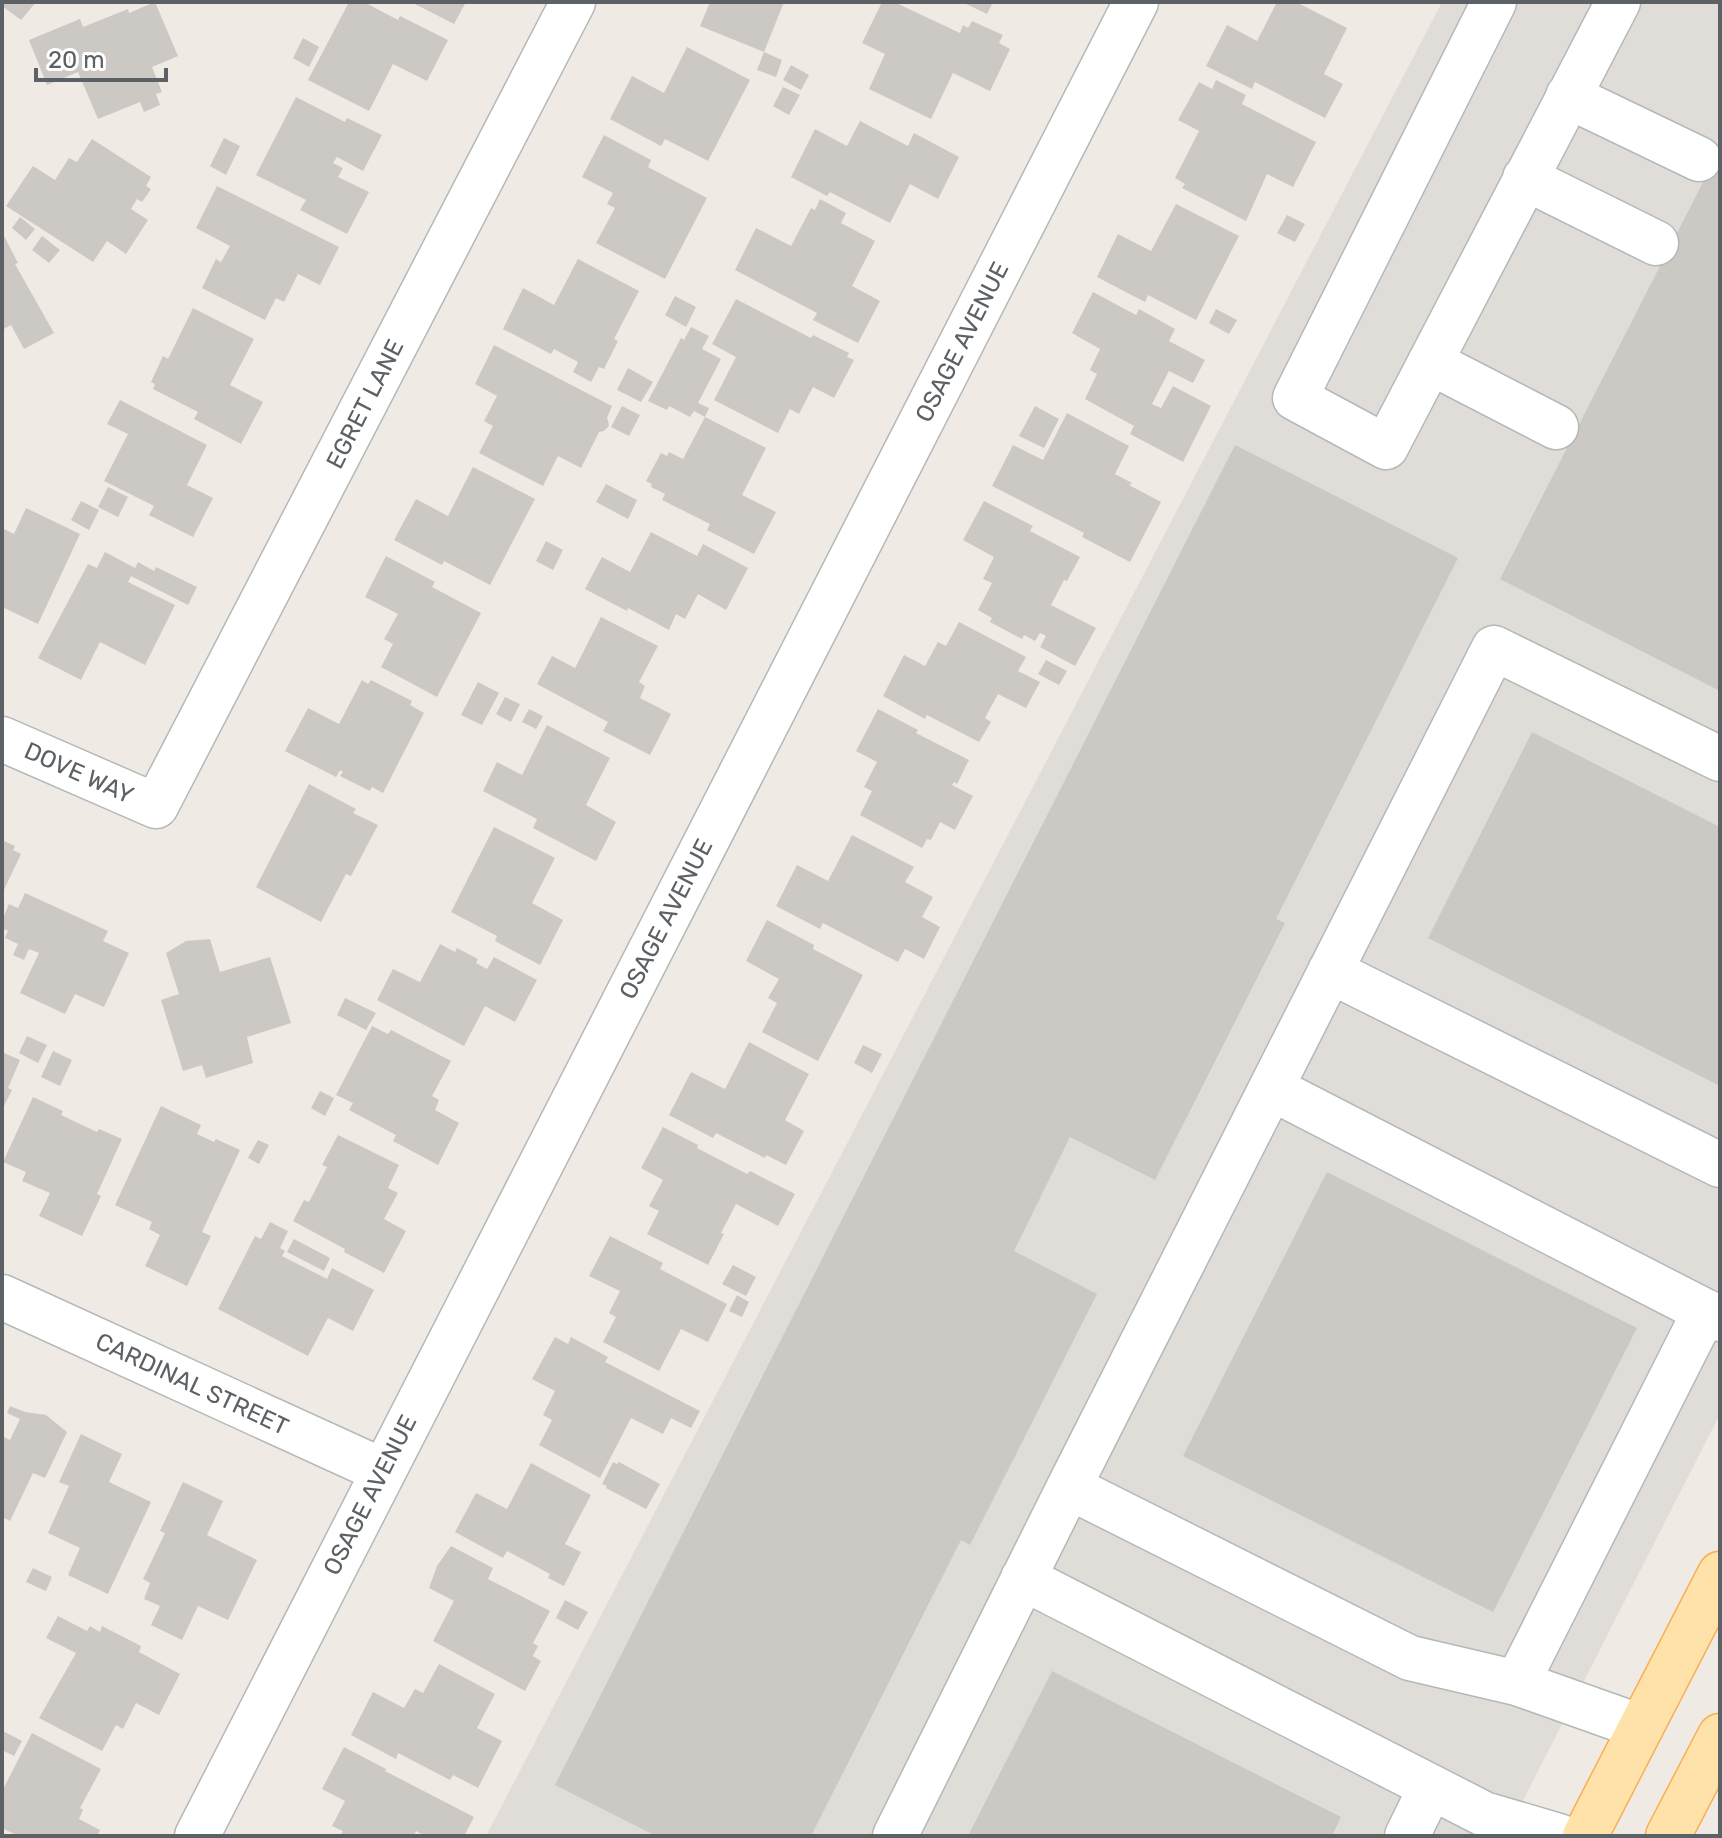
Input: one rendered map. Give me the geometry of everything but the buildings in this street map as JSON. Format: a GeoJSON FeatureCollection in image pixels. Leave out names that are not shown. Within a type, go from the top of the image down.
{"type":"FeatureCollection","features":[{"type":"Feature","properties":{"kind":"main road"},"geometry":{"type":"LineString","coordinates":[[1585,1836],[1720,1574]]}},
{"type":"Feature","properties":{"kind":"main road"},"geometry":{"type":"LineString","coordinates":[[1668,1836],[1720,1736]]}},
{"type":"Feature","properties":{"kind":"street","name":"EGRET LANE"},"geometry":{"type":"LineString","coordinates":[[156,806],[573,2]]}},
{"type":"Feature","properties":{"kind":"street","name":"OSAGE AVENUE"},"geometry":{"type":"LineString","coordinates":[[197,1836],[1136,2]]}},
{"type":"Feature","properties":{"kind":"street"},"geometry":{"type":"LineString","coordinates":[[1494,2],[1295,398],[1386,447],[1618,2]]}},
{"type":"Feature","properties":{"kind":"street"},"geometry":{"type":"LineString","coordinates":[[1568,96],[1699,159]]}},
{"type":"Feature","properties":{"kind":"street"},"geometry":{"type":"LineString","coordinates":[[1525,178],[1656,243]]}},
{"type":"Feature","properties":{"kind":"street"},"geometry":{"type":"LineString","coordinates":[[1430,362],[1556,427]]}},
{"type":"Feature","properties":{"kind":"street"},"geometry":{"type":"LineString","coordinates":[[895,1836],[1494,648],[1720,759]]}},
{"type":"Feature","properties":{"kind":"street","name":"DOVE WAY"},"geometry":{"type":"LineString","coordinates":[[2,739],[156,806]]}},
{"type":"Feature","properties":{"kind":"street"},"geometry":{"type":"LineString","coordinates":[[1330,971],[1720,1165]]}},
{"type":"Feature","properties":{"kind":"street"},"geometry":{"type":"LineString","coordinates":[[1271,1088],[1712,1315],[1517,1683]]}},
{"type":"Feature","properties":{"kind":"street","name":"CARDINAL STREET"},"geometry":{"type":"LineString","coordinates":[[2,1297],[383,1471]]}},
{"type":"Feature","properties":{"kind":"street"},"geometry":{"type":"LineString","coordinates":[[1069,1487],[1410,1658],[1517,1683],[1641,1727]]}},
{"type":"Feature","properties":{"kind":"street"},"geometry":{"type":"LineString","coordinates":[[1023,1578],[1484,1814],[1559,1836]]}},
{"type":"Feature","properties":{"kind":"street"},"geometry":{"type":"LineString","coordinates":[[1407,1836],[1431,1787]]}},
{"type":"Feature","properties":{"kind":"shaded area"},"geometry":{"type":"Polygon","coordinates":[[[1442,2],[1720,2],[1720,1414],[1505,1836],[486,1836],[1442,2]]]}}]}
